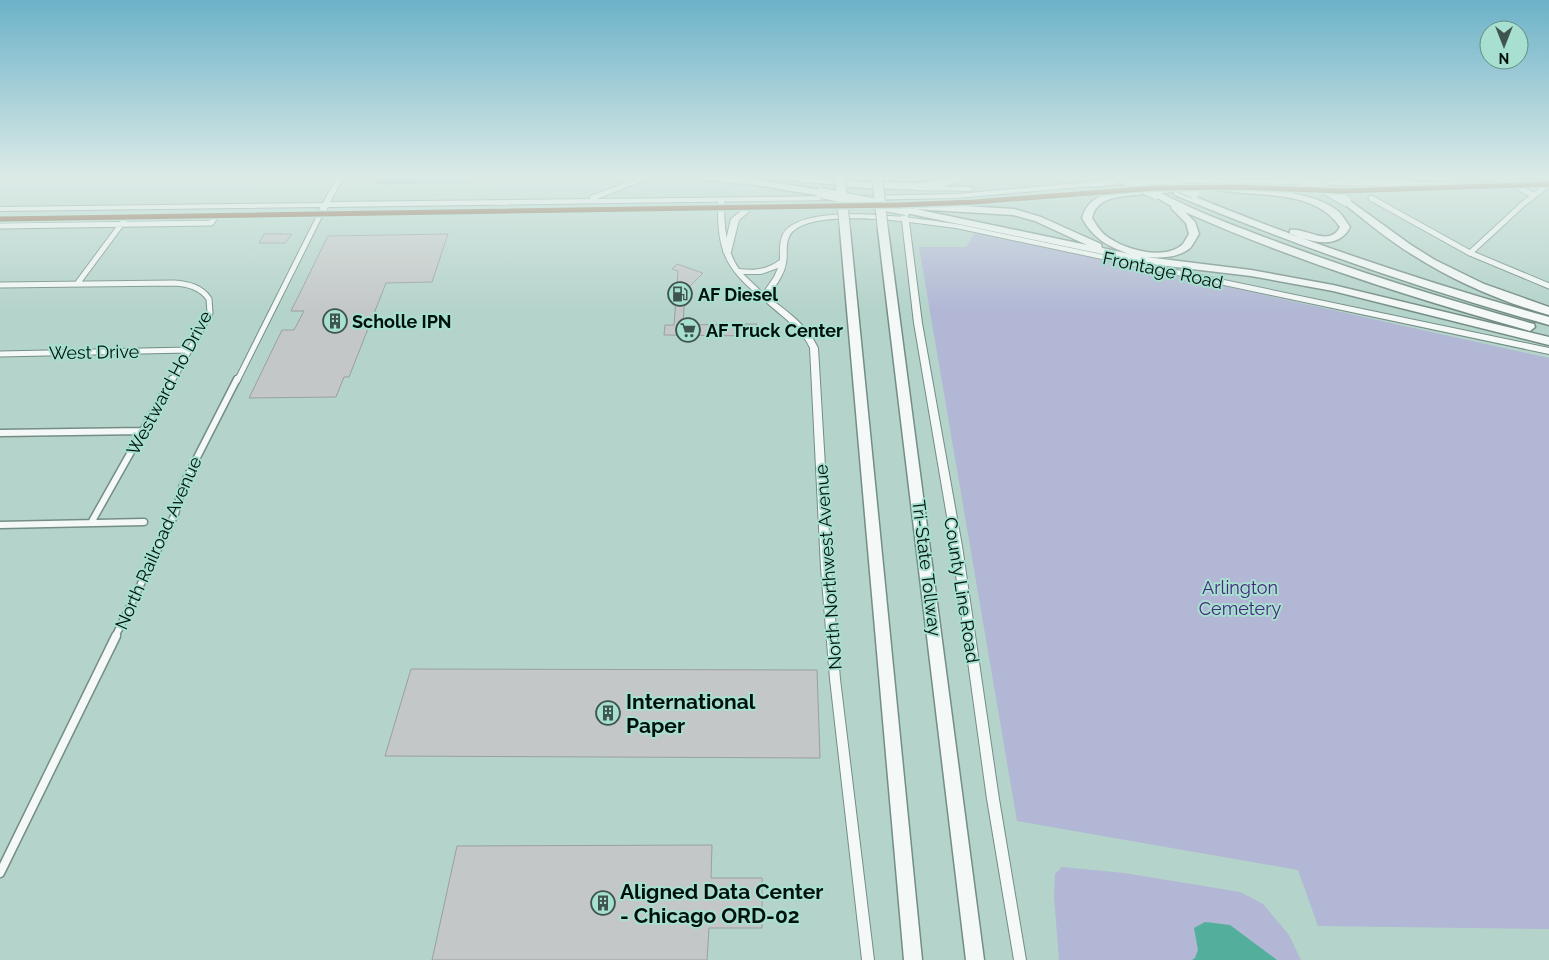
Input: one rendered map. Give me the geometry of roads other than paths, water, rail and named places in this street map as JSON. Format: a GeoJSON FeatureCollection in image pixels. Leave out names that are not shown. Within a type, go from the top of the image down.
{"type":"FeatureCollection","features":[{"type":"Feature","properties":{"kind":"highway"},"geometry":{"type":"LineString","coordinates":[[845,222],[913,960]]}},
{"type":"Feature","properties":{"kind":"highway","name":"Tri-State Tollway"},"geometry":{"type":"LineString","coordinates":[[882,222],[975,960]]}},
{"type":"Feature","properties":{"kind":"highway"},"geometry":{"type":"LineString","coordinates":[[962,222],[1150,261],[1251,273],[1333,288],[1549,341]]}},
{"type":"Feature","properties":{"kind":"highway"},"geometry":{"type":"LineString","coordinates":[[1044,222],[1102,248],[1150,261]]}},
{"type":"Feature","properties":{"kind":"highway"},"geometry":{"type":"LineString","coordinates":[[1089,222],[1098,235],[1117,246],[1141,254],[1173,252],[1188,245],[1194,234],[1190,222]]}},
{"type":"Feature","properties":{"kind":"highway"},"geometry":{"type":"LineString","coordinates":[[1219,222],[1283,248],[1352,272],[1442,302],[1549,332]]}},
{"type":"Feature","properties":{"kind":"highway"},"geometry":{"type":"LineString","coordinates":[[1250,222],[1316,248],[1428,286],[1549,321]]}},
{"type":"Feature","properties":{"kind":"highway"},"geometry":{"type":"LineString","coordinates":[[1271,222],[1305,236],[1332,238],[1345,231],[1344,222]]}},
{"type":"Feature","properties":{"kind":"highway"},"geometry":{"type":"LineString","coordinates":[[1373,222],[1404,245],[1431,262],[1474,283],[1549,311]]}},
{"type":"Feature","properties":{"kind":"main road"},"geometry":{"type":"LineString","coordinates":[[727,252],[735,222]]}},
{"type":"Feature","properties":{"kind":"street"},"geometry":{"type":"LineString","coordinates":[[0,226],[103,222]]}},
{"type":"Feature","properties":{"kind":"street"},"geometry":{"type":"LineString","coordinates":[[77,284],[122,222]]}},
{"type":"Feature","properties":{"kind":"street","name":"North Railroad Avenue"},"geometry":{"type":"LineString","coordinates":[[0,873],[164,538],[175,514],[183,485],[317,222]]}},
{"type":"Feature","properties":{"kind":"street","name":"North Northwest Avenue"},"geometry":{"type":"LineString","coordinates":[[721,222],[721,232],[727,252],[737,271],[807,336],[814,348],[826,568],[835,679],[868,960]]}},
{"type":"Feature","properties":{"kind":"street","name":"Frontage Road"},"geometry":{"type":"LineString","coordinates":[[765,296],[782,270],[788,231],[800,223],[806,222]]}},
{"type":"Feature","properties":{"kind":"street","name":"County Line Road"},"geometry":{"type":"LineString","coordinates":[[902,222],[957,546],[993,799],[1020,960]]}},
{"type":"Feature","properties":{"kind":"street","name":"Frontage Road"},"geometry":{"type":"LineString","coordinates":[[942,222],[1549,351]]}},
{"type":"Feature","properties":{"kind":"street"},"geometry":{"type":"LineString","coordinates":[[1414,222],[1470,253],[1549,286]]}},
{"type":"Feature","properties":{"kind":"street"},"geometry":{"type":"LineString","coordinates":[[1470,253],[1504,222]]}},
{"type":"Feature","properties":{"kind":"street"},"geometry":{"type":"LineString","coordinates":[[737,271],[760,273],[771,271],[782,262]]}},
{"type":"Feature","properties":{"kind":"street","name":"Westward Ho Drive"},"geometry":{"type":"LineString","coordinates":[[0,285],[174,283],[187,284],[201,289],[209,297],[211,308],[91,523]]}},
{"type":"Feature","properties":{"kind":"street","name":"West Drive"},"geometry":{"type":"LineString","coordinates":[[0,354],[189,350]]}},
{"type":"Feature","properties":{"kind":"street"},"geometry":{"type":"LineString","coordinates":[[0,434],[144,431]]}},
{"type":"Feature","properties":{"kind":"street"},"geometry":{"type":"LineString","coordinates":[[0,525],[144,522]]}},
{"type":"Feature","properties":{"kind":"place","name":"AF Diesel"},"geometry":{"type":"Point","coordinates":[680,294]}},
{"type":"Feature","properties":{"kind":"place","name":"Scholle IPN"},"geometry":{"type":"Point","coordinates":[335,321]}},
{"type":"Feature","properties":{"kind":"place","name":"AF Truck Center"},"geometry":{"type":"Point","coordinates":[688,330]}},
{"type":"Feature","properties":{"kind":"place","name":"International Paper"},"geometry":{"type":"Point","coordinates":[608,713]}},
{"type":"Feature","properties":{"kind":"place","name":"Aligned Data Center - Chicago ORD-02"},"geometry":{"type":"Point","coordinates":[603,903]}},
{"type":"Feature","properties":{"kind":"park label","name":"Arlington Cemetery"},"geometry":{"type":"Point","coordinates":[1240,597]}}]}
